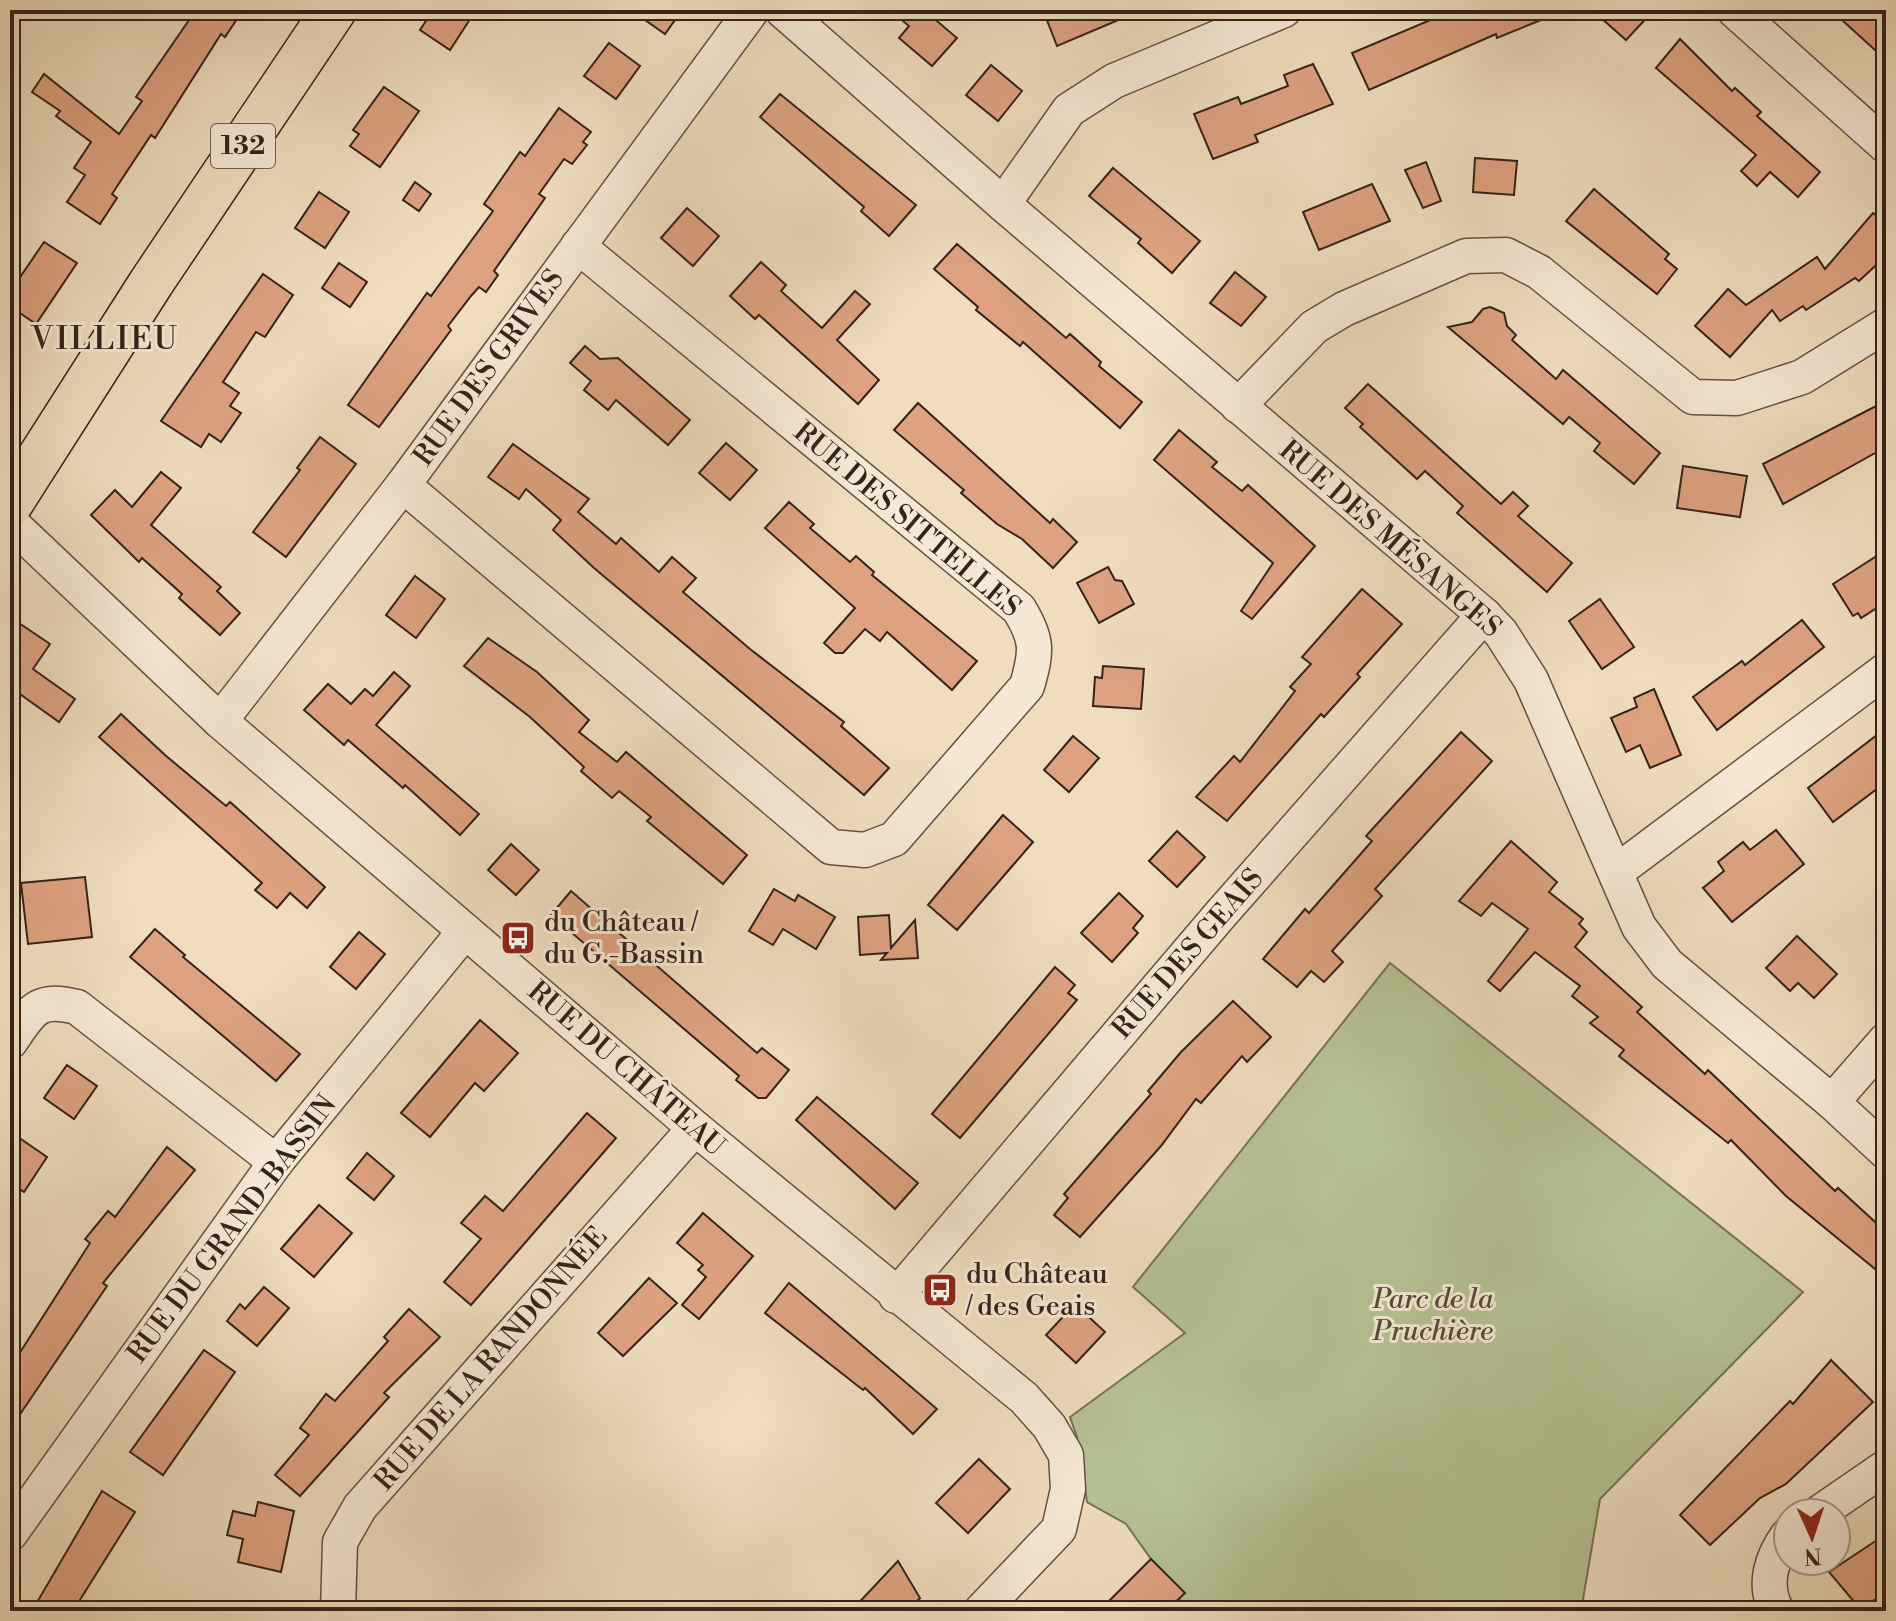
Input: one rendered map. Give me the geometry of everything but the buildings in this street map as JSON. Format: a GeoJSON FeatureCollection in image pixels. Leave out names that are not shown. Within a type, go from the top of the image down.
{"type":"FeatureCollection","features":[{"type":"Feature","properties":{"kind":"main road","name":"132"},"geometry":{"type":"LineString","coordinates":[[10,504],[151,283],[334,10]]}},
{"type":"Feature","properties":{"kind":"street","name":"RUE DES GRIVES"},"geometry":{"type":"LineString","coordinates":[[220,721],[403,485],[752,10]]}},
{"type":"Feature","properties":{"kind":"street","name":"RUE DES MÉSANGES"},"geometry":{"type":"LineString","coordinates":[[782,10],[1003,204],[1484,615],[1501,633],[1531,680],[1639,927],[1667,964],[1832,1102],[1886,1152]]}},
{"type":"Feature","properties":{"kind":"street"},"geometry":{"type":"LineString","coordinates":[[1003,204],[1069,110],[1114,81],[1284,10]]}},
{"type":"Feature","properties":{"kind":"street"},"geometry":{"type":"LineString","coordinates":[[1734,10],[1886,146]]}},
{"type":"Feature","properties":{"kind":"street","name":"RUE DES SITTELLES"},"geometry":{"type":"LineString","coordinates":[[403,485],[831,847],[865,850],[894,839],[1027,686],[1035,660],[1034,634],[1019,609],[578,246]]}},
{"type":"Feature","properties":{"kind":"street"},"geometry":{"type":"LineString","coordinates":[[1238,406],[1314,327],[1344,309],[1466,256],[1506,255],[1539,272],[1693,397],[1737,398],[1802,377],[1886,325]]}},
{"type":"Feature","properties":{"kind":"street","name":"RUE DU CHÂTEAU"},"geometry":{"type":"LineString","coordinates":[[10,522],[220,721],[695,1128],[1024,1398],[1049,1426],[1066,1455],[1068,1489],[1059,1529],[981,1611]]}},
{"type":"Feature","properties":{"kind":"street","name":"RUE DES GEAIS"},"geometry":{"type":"LineString","coordinates":[[896,1296],[1220,915],[1484,615]]}},
{"type":"Feature","properties":{"kind":"street"},"geometry":{"type":"LineString","coordinates":[[1616,872],[1886,670]]}},
{"type":"Feature","properties":{"kind":"street","name":"RUE DU GRAND-BASSIN"},"geometry":{"type":"LineString","coordinates":[[10,1534],[276,1162],[465,931]]}},
{"type":"Feature","properties":{"kind":"street"},"geometry":{"type":"LineString","coordinates":[[10,1042],[31,1011],[52,1001],[77,1007],[276,1162]]}},
{"type":"Feature","properties":{"kind":"street"},"geometry":{"type":"LineString","coordinates":[[1832,1102],[1886,1040]]}},
{"type":"Feature","properties":{"kind":"street","name":"RUE DE LA RANDONNÉE"},"geometry":{"type":"LineString","coordinates":[[338,1611],[340,1542],[360,1507],[695,1128]]}},
{"type":"Feature","properties":{"kind":"street"},"geometry":{"type":"LineString","coordinates":[[1842,1497],[1886,1467]]}},
{"type":"Feature","properties":{"kind":"street"},"geometry":{"type":"LineString","coordinates":[[1772,1563],[1770,1599],[1777,1611]]}},
{"type":"Feature","properties":{"kind":"green space","name":"Parc de la Pruchière"},"geometry":{"type":"Polygon","coordinates":[[[1390,963],[1803,1292],[1600,1499],[1581,1611],[1188,1611],[1126,1524],[1087,1502],[1077,1437],[1070,1417],[1185,1333],[1133,1287],[1390,963]]]}},
{"type":"Feature","properties":{"kind":"place","name":"du Château / du G.-Bassin"},"geometry":{"type":"Point","coordinates":[518,938]}},
{"type":"Feature","properties":{"kind":"place","name":"du Château / des Geais"},"geometry":{"type":"Point","coordinates":[940,1290]}},
{"type":"Feature","properties":{"kind":"district","name":"VILLIEU"},"geometry":{"type":"Point","coordinates":[105,339]}}]}
